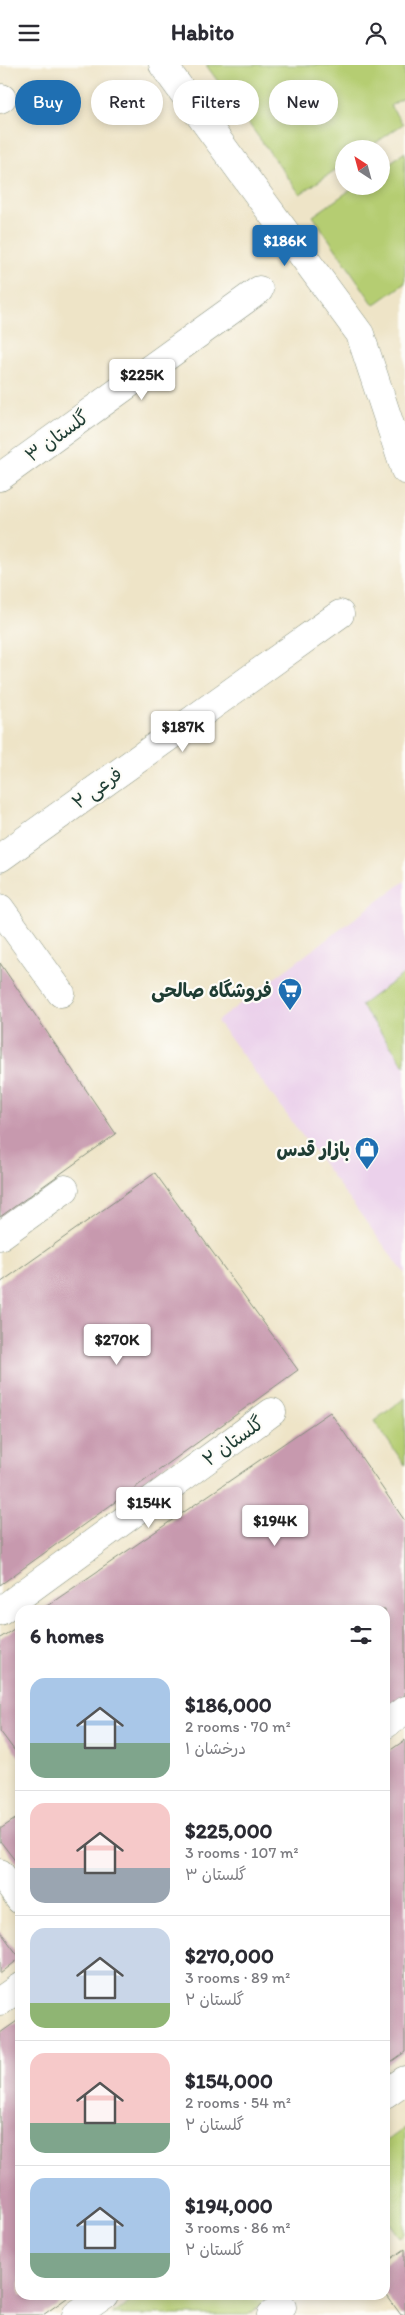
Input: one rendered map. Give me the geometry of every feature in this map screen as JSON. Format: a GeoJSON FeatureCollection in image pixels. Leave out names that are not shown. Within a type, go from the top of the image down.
{"type":"FeatureCollection","features":[{"type":"Feature","properties":{"kind":"street"},"geometry":{"type":"LineString","coordinates":[[164,65],[360,334],[405,470]]}},
{"type":"Feature","properties":{"kind":"street","name":"گلستان ۳"},"geometry":{"type":"LineString","coordinates":[[0,477],[259,290]]}},
{"type":"Feature","properties":{"kind":"street","name":"فرعی ۲"},"geometry":{"type":"LineString","coordinates":[[0,858],[340,614]]}},
{"type":"Feature","properties":{"kind":"street"},"geometry":{"type":"LineString","coordinates":[[0,908],[61,993]]}},
{"type":"Feature","properties":{"kind":"street"},"geometry":{"type":"LineString","coordinates":[[0,1236],[65,1189]]}},
{"type":"Feature","properties":{"kind":"street","name":"گلستان ۲"},"geometry":{"type":"LineString","coordinates":[[0,1611],[272,1412]]}},
{"type":"Feature","properties":{"kind":"street"},"geometry":{"type":"LineString","coordinates":[[390,1721],[405,1710]]}},
{"type":"Feature","properties":{"kind":"street"},"geometry":{"type":"LineString","coordinates":[[0,1873],[15,1893]]}},
{"type":"Feature","properties":{"kind":"street"},"geometry":{"type":"LineString","coordinates":[[0,2001],[15,1990]]}},
{"type":"Feature","properties":{"kind":"street"},"geometry":{"type":"LineString","coordinates":[[390,2090],[405,2080]]}},
{"type":"Feature","properties":{"kind":"street"},"geometry":{"type":"LineString","coordinates":[[76,2315],[97,2300]]}},
{"type":"Feature","properties":{"kind":"shaded area","name":"بازار قدس"},"geometry":{"type":"Polygon","coordinates":[[[405,881],[405,973],[361,1005],[405,1066],[405,1274],[217,1021],[405,881]]]}},
{"type":"Feature","properties":{"kind":"green space"},"geometry":{"type":"Polygon","coordinates":[[[206,65],[405,65],[405,97],[390,106],[403,124],[380,140],[335,140],[335,170],[300,194],[250,125],[259,125],[259,80],[217,80],[206,65]]]}},
{"type":"Feature","properties":{"kind":"green space"},"geometry":{"type":"Polygon","coordinates":[[[405,152],[405,283],[374,305],[313,216],[343,195],[390,195],[390,163],[405,152]]]}},
{"type":"Feature","properties":{"kind":"green space"},"geometry":{"type":"Polygon","coordinates":[[[405,973],[405,1066],[361,1005],[405,973]]]}},
{"type":"Feature","properties":{"kind":"green space"},"geometry":{"type":"Polygon","coordinates":[[[405,1398],[405,1465],[374,1421],[405,1398]]]}},
{"type":"Feature","properties":{"kind":"green space"},"geometry":{"type":"Polygon","coordinates":[[[405,2128],[405,2234],[400,2237],[390,2224],[390,2138],[405,2128]]]}},
{"type":"Feature","properties":{"kind":"green space"},"geometry":{"type":"Polygon","coordinates":[[[133,2300],[269,2300],[248,2315],[112,2315],[133,2300]]]}},
{"type":"Feature","properties":{"kind":"building"},"geometry":{"type":"Polygon","coordinates":[[[0,963],[116,1134],[0,1217],[0,963]]]}},
{"type":"Feature","properties":{"kind":"building"},"geometry":{"type":"Polygon","coordinates":[[[155,1173],[298,1370],[0,1585],[0,1283],[155,1173]]]}},
{"type":"Feature","properties":{"kind":"building"},"geometry":{"type":"Polygon","coordinates":[[[330,1412],[405,1521],[405,1695],[390,1706],[390,1605],[48,1605],[330,1412]]]}},
{"type":"Feature","properties":{"kind":"building"},"geometry":{"type":"Polygon","coordinates":[[[15,1628],[15,1751],[0,1731],[0,1638],[15,1628]]]}},
{"type":"Feature","properties":{"kind":"building"},"geometry":{"type":"Polygon","coordinates":[[[405,1740],[405,2052],[390,2062],[390,1750],[405,1740]]]}},
{"type":"Feature","properties":{"kind":"building"},"geometry":{"type":"Polygon","coordinates":[[[15,1819],[15,1860],[0,1841],[0,1829],[15,1819]]]}},
{"type":"Feature","properties":{"kind":"building"},"geometry":{"type":"Polygon","coordinates":[[[0,1931],[15,1951],[15,1962],[0,1974],[0,1931]]]}},
{"type":"Feature","properties":{"kind":"building"},"geometry":{"type":"Polygon","coordinates":[[[15,2022],[15,2300],[64,2300],[43,2315],[0,2315],[0,2033],[15,2022]]]}},
{"type":"Feature","properties":{"kind":"building"},"geometry":{"type":"Polygon","coordinates":[[[405,2249],[405,2315],[401,2315],[390,2300],[390,2260],[405,2249]]]}},
{"type":"Feature","properties":{"kind":"place","name":"فروشگاه صالحی"},"geometry":{"type":"Point","coordinates":[290,1011]}},
{"type":"Feature","properties":{"kind":"place","name":"بازار قدس"},"geometry":{"type":"Point","coordinates":[367,1170]}}]}
